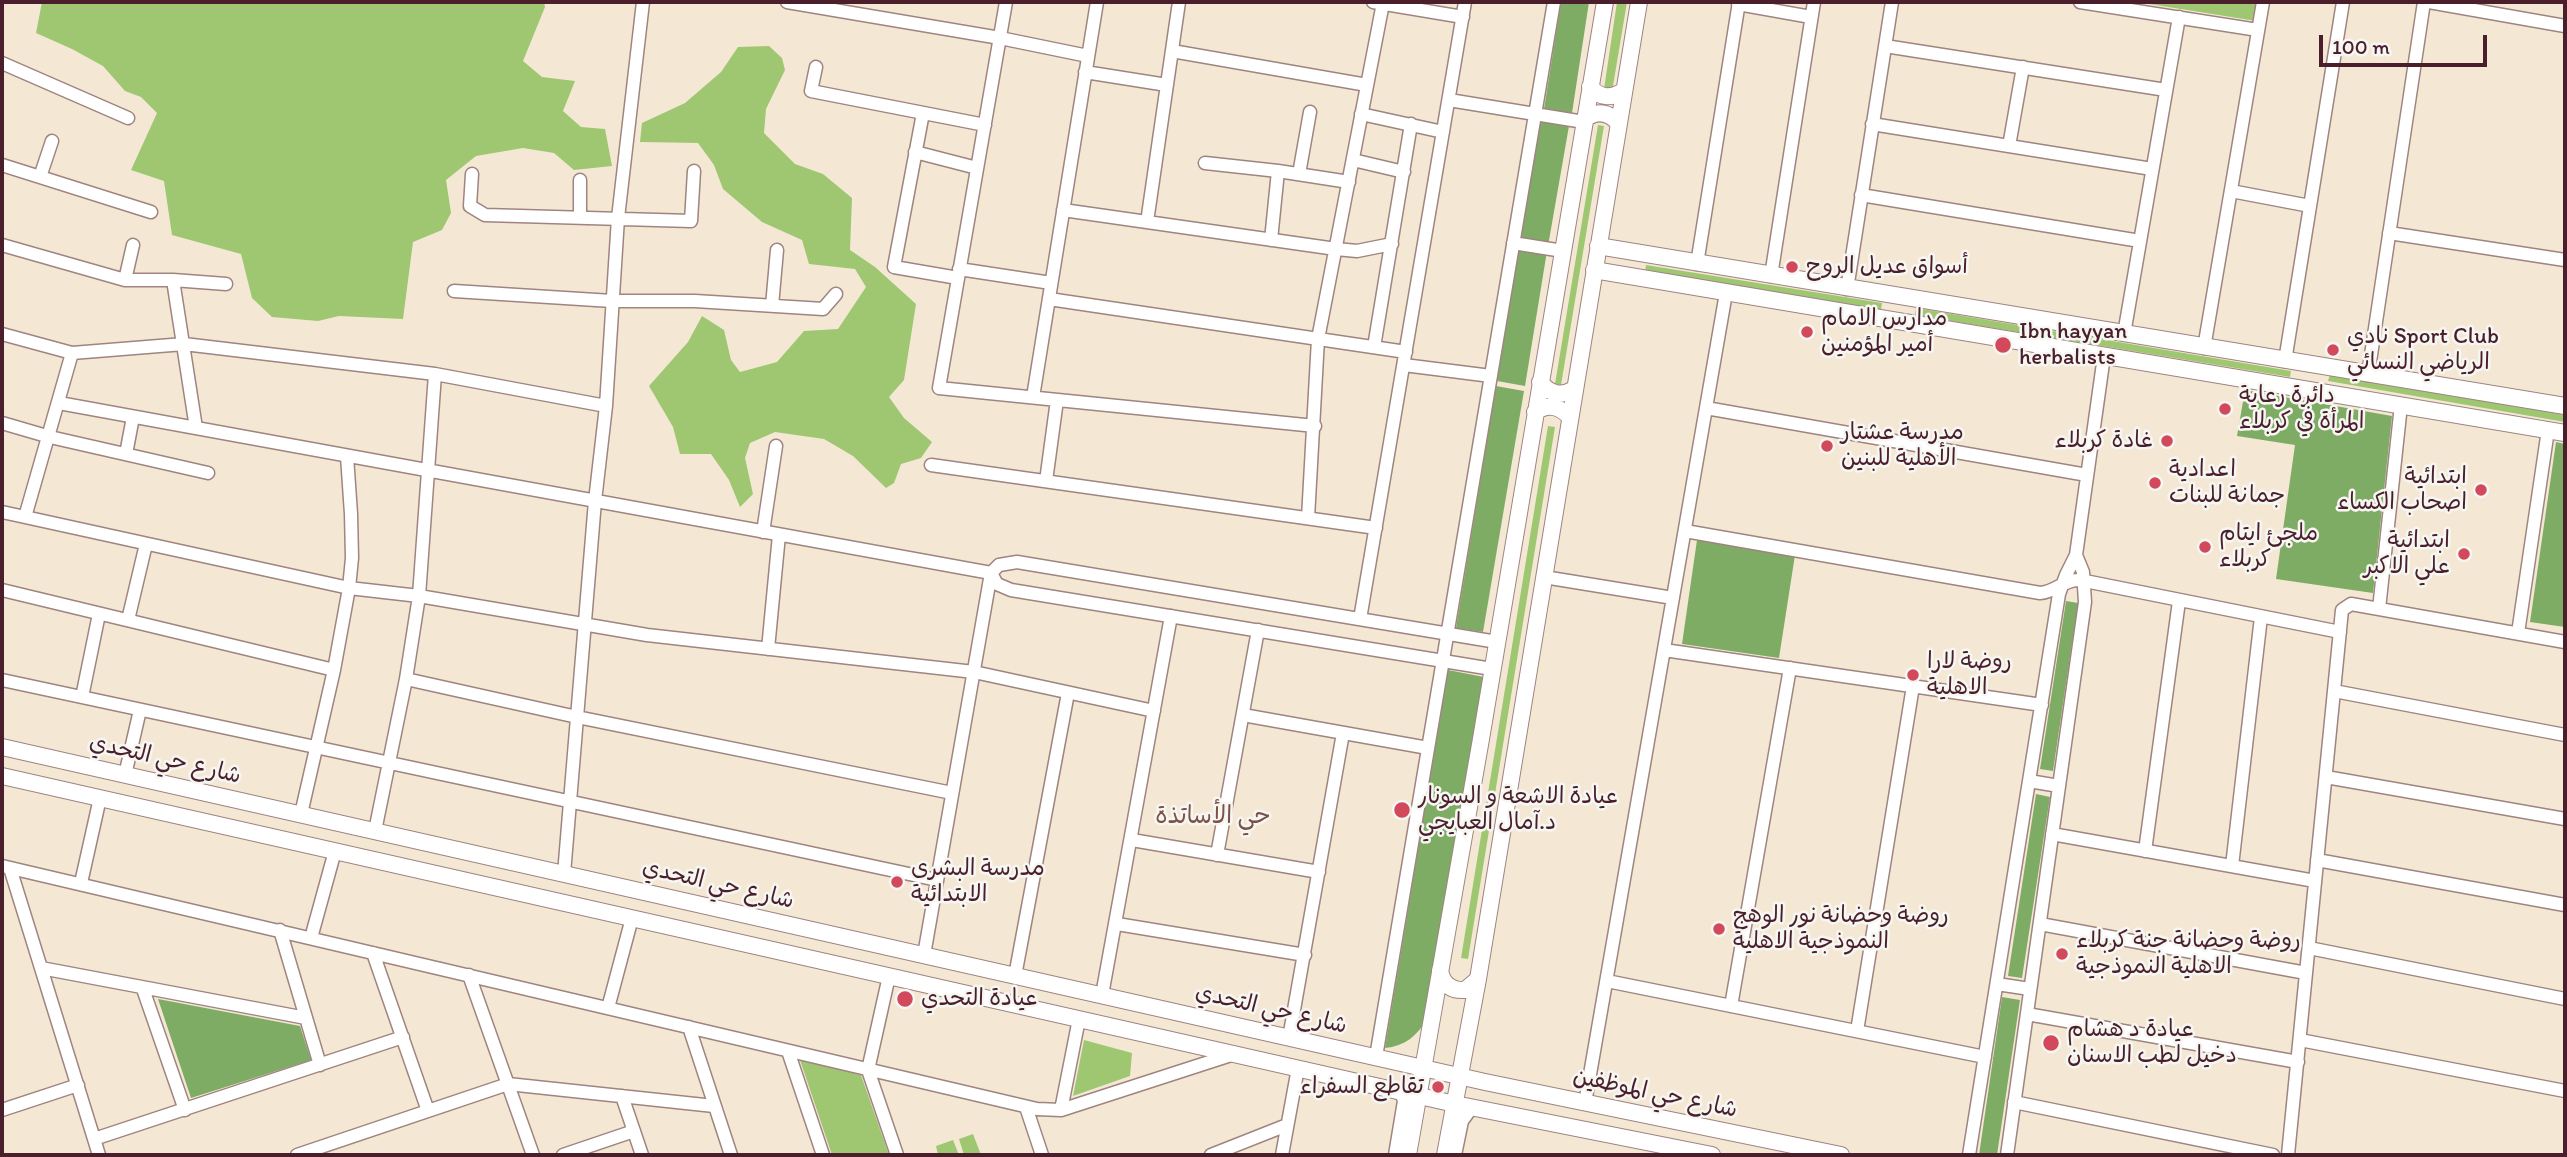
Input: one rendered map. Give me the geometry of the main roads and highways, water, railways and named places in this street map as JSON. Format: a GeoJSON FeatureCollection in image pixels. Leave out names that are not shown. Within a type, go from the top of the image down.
{"type":"FeatureCollection","features":[{"type":"Feature","properties":{"kind":"main road"},"geometry":{"type":"LineString","coordinates":[[1408,1155],[1605,2]]}},
{"type":"Feature","properties":{"kind":"main road"},"geometry":{"type":"LineString","coordinates":[[1445,1155],[1478,979],[1639,2]]}},
{"type":"Feature","properties":{"kind":"main road"},"geometry":{"type":"LineString","coordinates":[[1590,87],[1603,96],[1614,96],[1623,92]]}},
{"type":"Feature","properties":{"kind":"main road"},"geometry":{"type":"LineString","coordinates":[[1585,120],[1594,114],[1605,114],[1618,123]]}},
{"type":"Feature","properties":{"kind":"main road"},"geometry":{"type":"LineString","coordinates":[[1598,246],[2565,406]]}},
{"type":"Feature","properties":{"kind":"main road"},"geometry":{"type":"LineString","coordinates":[[1643,279],[1638,273],[1637,265],[1642,258],[1649,256]]}},
{"type":"Feature","properties":{"kind":"main road"},"geometry":{"type":"LineString","coordinates":[[1594,271],[2565,433]]}},
{"type":"Feature","properties":{"kind":"main road"},"geometry":{"type":"LineString","coordinates":[[1881,319],[1888,311],[1886,295]]}},
{"type":"Feature","properties":{"kind":"main road"},"geometry":{"type":"LineString","coordinates":[[1910,324],[1906,313],[1914,300]]}},
{"type":"Feature","properties":{"kind":"main road"},"geometry":{"type":"LineString","coordinates":[[2289,362],[2297,367],[2298,378],[2292,387]]}},
{"type":"Feature","properties":{"kind":"main road"},"geometry":{"type":"LineString","coordinates":[[2318,392],[2315,381],[2325,368]]}},
{"type":"Feature","properties":{"kind":"main road"},"geometry":{"type":"LineString","coordinates":[[1541,382],[1546,389],[1555,393],[1565,394],[1574,389]]}},
{"type":"Feature","properties":{"kind":"main road"},"geometry":{"type":"LineString","coordinates":[[1535,412],[1550,406],[1560,408],[1570,416]]}},
{"type":"Feature","properties":{"kind":"main road","name":"شارع حي التحدي"},"geometry":{"type":"LineString","coordinates":[[2,747],[1423,1068]]}},
{"type":"Feature","properties":{"kind":"main road"},"geometry":{"type":"LineString","coordinates":[[2,776],[1455,1104],[1712,1155]]}},
{"type":"Feature","properties":{"kind":"main road"},"geometry":{"type":"LineString","coordinates":[[751,944],[761,940],[766,934],[765,922],[760,917]]}},
{"type":"Feature","properties":{"kind":"main road"},"geometry":{"type":"LineString","coordinates":[[809,958],[800,945],[805,934],[812,930]]}},
{"type":"Feature","properties":{"kind":"main road"},"geometry":{"type":"LineString","coordinates":[[945,989],[953,988],[961,979],[959,967],[949,961]]}},
{"type":"Feature","properties":{"kind":"main road"},"geometry":{"type":"LineString","coordinates":[[986,998],[979,993],[976,982],[979,975],[989,970]]}},
{"type":"Feature","properties":{"kind":"main road"},"geometry":{"type":"LineString","coordinates":[[1440,970],[1444,982],[1453,989],[1465,990],[1478,979]]}},
{"type":"Feature","properties":{"kind":"main road"},"geometry":{"type":"LineString","coordinates":[[1376,1057],[1396,1058],[1411,1051],[1424,1039],[1432,1024]]}},
{"type":"Feature","properties":{"kind":"main road"},"geometry":{"type":"LineString","coordinates":[[1303,1069],[1317,1070],[1325,1062],[1324,1051],[1315,1044]]}},
{"type":"Feature","properties":{"kind":"main road"},"geometry":{"type":"LineString","coordinates":[[1423,1068],[1460,1076]]}},
{"type":"Feature","properties":{"kind":"main road","name":"شارع حي الموظفين"},"geometry":{"type":"LineString","coordinates":[[1460,1076],[1663,1118],[1804,1151],[1836,1155]]}},
{"type":"Feature","properties":{"kind":"main road"},"geometry":{"type":"LineString","coordinates":[[1626,1138],[1634,1129],[1635,1123],[1630,1112]]}},
{"type":"Feature","properties":{"kind":"main road"},"geometry":{"type":"LineString","coordinates":[[1660,1145],[1654,1134],[1658,1122],[1663,1118]]}},
{"type":"Feature","properties":{"kind":"place","name":"أسواق عديل الروح"},"geometry":{"type":"Point","coordinates":[1792,267]}},
{"type":"Feature","properties":{"kind":"place","name":"مدارس الامام أمير المؤمنين"},"geometry":{"type":"Point","coordinates":[1807,332]}},
{"type":"Feature","properties":{"kind":"place","name":"Ibn hayyan herbalists"},"geometry":{"type":"Point","coordinates":[2003,345]}},
{"type":"Feature","properties":{"kind":"place","name":"نادي Sport Club الرياضي النسائي"},"geometry":{"type":"Point","coordinates":[2333,350]}},
{"type":"Feature","properties":{"kind":"place","name":"دائرة رعاية المرأة في كربلاء"},"geometry":{"type":"Point","coordinates":[2225,409]}},
{"type":"Feature","properties":{"kind":"place","name":"غادة كربلاء"},"geometry":{"type":"Point","coordinates":[2167,441]}},
{"type":"Feature","properties":{"kind":"place","name":"مدرسة عشتار الأهلية للبنين"},"geometry":{"type":"Point","coordinates":[1827,446]}},
{"type":"Feature","properties":{"kind":"place","name":"اعدادية جمانة للبنات"},"geometry":{"type":"Point","coordinates":[2155,483]}},
{"type":"Feature","properties":{"kind":"place","name":"ابتدائية اصحاب الكساء"},"geometry":{"type":"Point","coordinates":[2481,490]}},
{"type":"Feature","properties":{"kind":"place","name":"ملجئ ايتام كربلاء"},"geometry":{"type":"Point","coordinates":[2205,547]}},
{"type":"Feature","properties":{"kind":"place","name":"ابتدائية علي الاكبر"},"geometry":{"type":"Point","coordinates":[2464,554]}},
{"type":"Feature","properties":{"kind":"place","name":"روضة لارا الاهلية"},"geometry":{"type":"Point","coordinates":[1913,675]}},
{"type":"Feature","properties":{"kind":"place","name":"عيادة الاشعة و السونار د.آمال العبايجي"},"geometry":{"type":"Point","coordinates":[1402,810]}},
{"type":"Feature","properties":{"kind":"place","name":"مدرسة البشرى الابتدائية"},"geometry":{"type":"Point","coordinates":[897,882]}},
{"type":"Feature","properties":{"kind":"place","name":"روضة وحضانة نور الوهج النموذجية الاهلية"},"geometry":{"type":"Point","coordinates":[1719,929]}},
{"type":"Feature","properties":{"kind":"place","name":"روضة وحضانة جنة كربلاء الاهلية النموذجية"},"geometry":{"type":"Point","coordinates":[2062,954]}},
{"type":"Feature","properties":{"kind":"place","name":"عيادة التحدي"},"geometry":{"type":"Point","coordinates":[905,999]}},
{"type":"Feature","properties":{"kind":"place","name":"عيادة د هشام دخيل لطب الاسنان"},"geometry":{"type":"Point","coordinates":[2051,1043]}},
{"type":"Feature","properties":{"kind":"place","name":"تقاطع السفراء"},"geometry":{"type":"Point","coordinates":[1438,1087]}},
{"type":"Feature","properties":{"kind":"district","name":"حي الأساتذة"},"geometry":{"type":"Point","coordinates":[1213,817]}}]}
